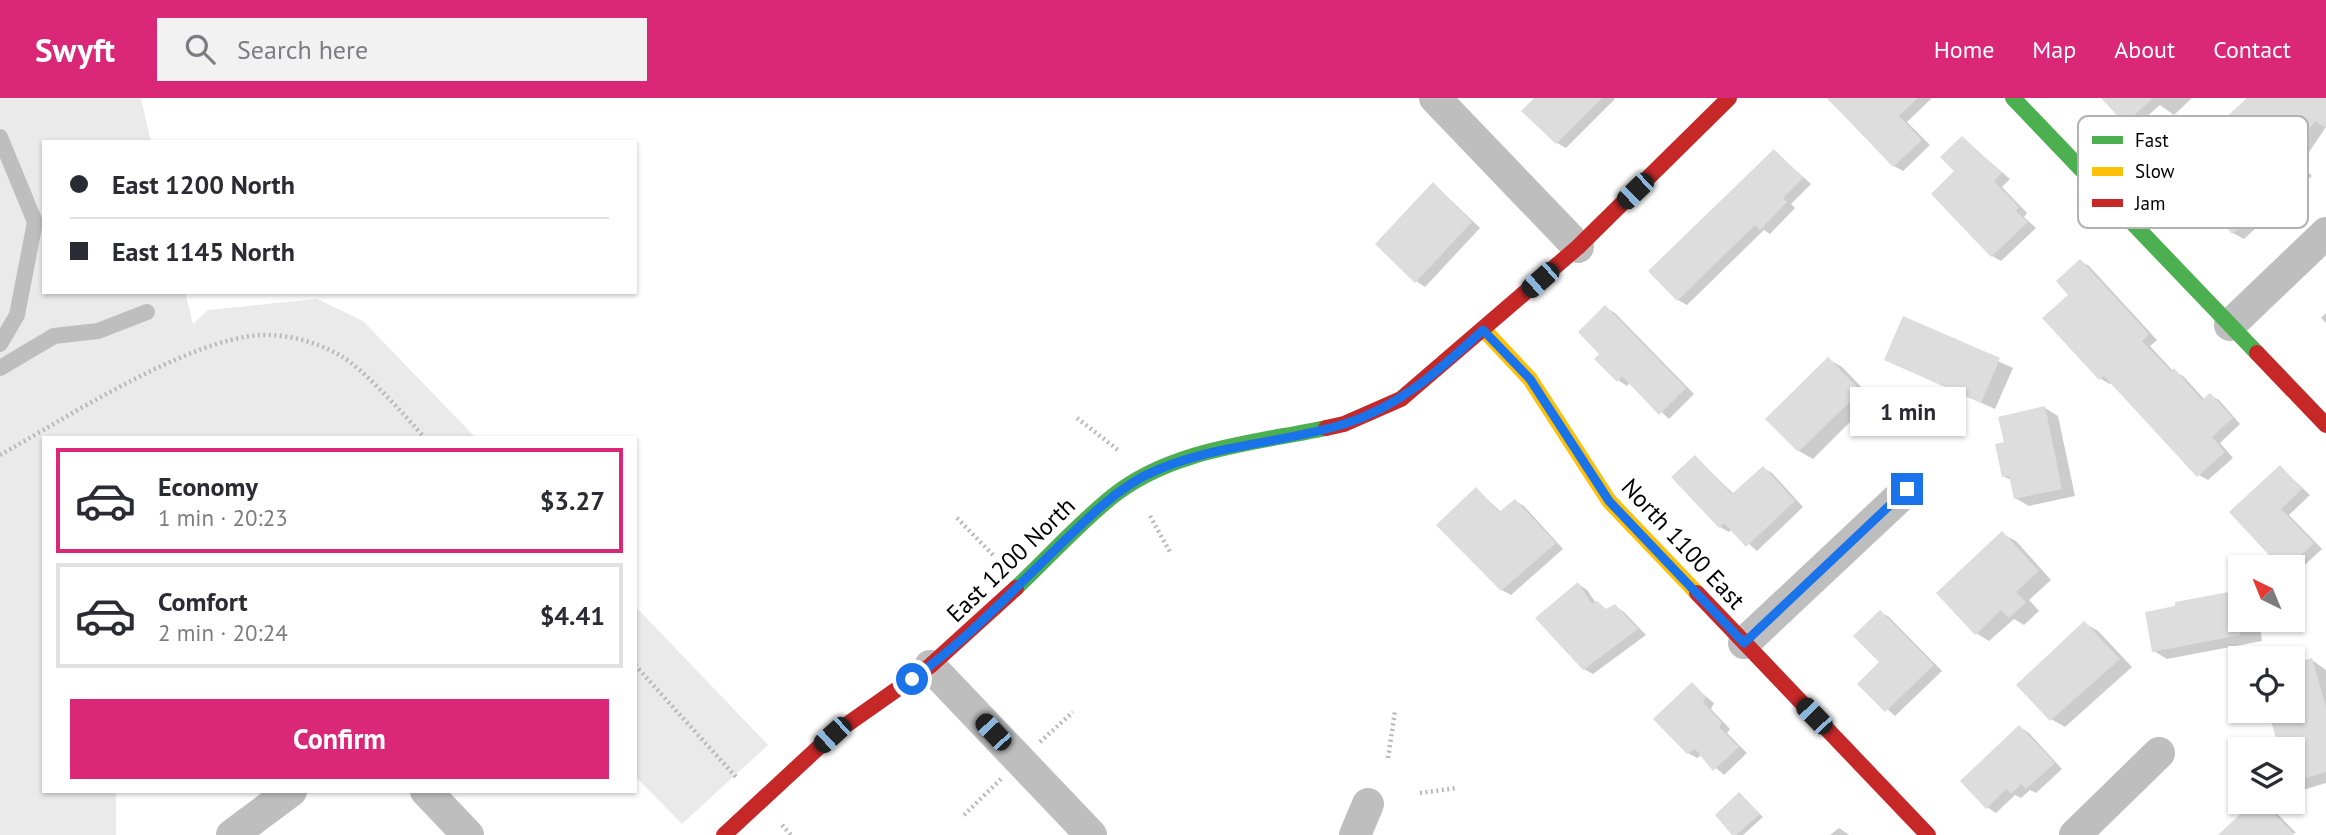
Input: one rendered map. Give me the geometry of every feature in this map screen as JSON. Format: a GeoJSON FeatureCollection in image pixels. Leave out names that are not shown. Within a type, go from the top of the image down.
{"type":"FeatureCollection","features":[{"type":"Feature","properties":{"kind":"street"},"geometry":{"type":"LineString","coordinates":[[1435,98],[1578,247]]}},
{"type":"Feature","properties":{"kind":"street","name":"East 1200 North"},"geometry":{"type":"LineString","coordinates":[[724,835],[832,735],[930,666],[971,631],[1093,513],[1143,477],[1191,456],[1307,434],[1376,412],[1401,399],[1578,247],[1729,98]]}},
{"type":"Feature","properties":{"kind":"street"},"geometry":{"type":"LineString","coordinates":[[2013,98],[2078,166]]}},
{"type":"Feature","properties":{"kind":"street"},"geometry":{"type":"LineString","coordinates":[[2137,228],[2326,425]]}},
{"type":"Feature","properties":{"kind":"street"},"geometry":{"type":"LineString","coordinates":[[2230,325],[2326,233]]}},
{"type":"Feature","properties":{"kind":"street","name":"North 1100 East"},"geometry":{"type":"LineString","coordinates":[[1483,330],[1530,379],[1609,501],[1928,835]]}},
{"type":"Feature","properties":{"kind":"street"},"geometry":{"type":"LineString","coordinates":[[1744,643],[1907,489]]}},
{"type":"Feature","properties":{"kind":"street"},"geometry":{"type":"LineString","coordinates":[[930,666],[1091,835]]}},
{"type":"Feature","properties":{"kind":"street"},"geometry":{"type":"LineString","coordinates":[[2075,835],[2159,753]]}},
{"type":"Feature","properties":{"kind":"street"},"geometry":{"type":"LineString","coordinates":[[232,835],[288,793]]}},
{"type":"Feature","properties":{"kind":"street"},"geometry":{"type":"LineString","coordinates":[[428,793],[468,835]]}},
{"type":"Feature","properties":{"kind":"street"},"geometry":{"type":"LineString","coordinates":[[1355,835],[1368,804]]}},
{"type":"Feature","properties":{"kind":"lane"},"geometry":{"type":"LineString","coordinates":[[0,137],[35,222],[17,315],[0,344]]}},
{"type":"Feature","properties":{"kind":"lane"},"geometry":{"type":"LineString","coordinates":[[0,368],[54,337],[98,331],[147,312]]}},
{"type":"Feature","properties":{"kind":"path"},"geometry":{"type":"LineString","coordinates":[[0,454],[156,370],[215,345],[259,335],[300,338],[343,356],[423,436]]}},
{"type":"Feature","properties":{"kind":"path"},"geometry":{"type":"LineString","coordinates":[[1077,418],[1118,450]]}},
{"type":"Feature","properties":{"kind":"path"},"geometry":{"type":"LineString","coordinates":[[1150,516],[1170,552]]}},
{"type":"Feature","properties":{"kind":"path"},"geometry":{"type":"LineString","coordinates":[[957,518],[995,557]]}},
{"type":"Feature","properties":{"kind":"path"},"geometry":{"type":"LineString","coordinates":[[637,667],[738,779]]}},
{"type":"Feature","properties":{"kind":"path"},"geometry":{"type":"LineString","coordinates":[[1388,758],[1395,711]]}},
{"type":"Feature","properties":{"kind":"path"},"geometry":{"type":"LineString","coordinates":[[1040,742],[1073,712]]}},
{"type":"Feature","properties":{"kind":"path"},"geometry":{"type":"LineString","coordinates":[[964,816],[1002,778]]}},
{"type":"Feature","properties":{"kind":"path"},"geometry":{"type":"LineString","coordinates":[[1420,793],[1457,788]]}},
{"type":"Feature","properties":{"kind":"shaded area"},"geometry":{"type":"Polygon","coordinates":[[[0,98],[141,98],[151,140],[42,140],[42,294],[186,294],[193,324],[208,310],[317,299],[363,321],[474,436],[42,436],[42,793],[116,793],[116,835],[0,835],[0,98]]]}},
{"type":"Feature","properties":{"kind":"shaded area"},"geometry":{"type":"Polygon","coordinates":[[[637,608],[768,745],[682,824],[637,778],[637,608]]]}},
{"type":"Feature","properties":{"kind":"building"},"geometry":{"type":"Polygon","coordinates":[[[1534,98],[1602,98],[1556,144],[1521,111],[1534,98]]]}},
{"type":"Feature","properties":{"kind":"building"},"geometry":{"type":"Polygon","coordinates":[[[1827,98],[1918,98],[1899,116],[1922,140],[1893,167],[1827,98]]]}},
{"type":"Feature","properties":{"kind":"building"},"geometry":{"type":"Polygon","coordinates":[[[2101,98],[2153,98],[2134,116],[2118,116],[2101,98]]]}},
{"type":"Feature","properties":{"kind":"building"},"geometry":{"type":"Polygon","coordinates":[[[2247,98],[2326,98],[2326,128],[2315,121],[2308,131],[2308,116],[2227,116],[2247,98]]]}},
{"type":"Feature","properties":{"kind":"building"},"geometry":{"type":"Polygon","coordinates":[[[1962,136],[2002,173],[1994,181],[2019,207],[2016,211],[2028,222],[1991,257],[1931,194],[1954,171],[1940,157],[1962,136]]]}},
{"type":"Feature","properties":{"kind":"building"},"geometry":{"type":"Polygon","coordinates":[[[1774,149],[1803,178],[1783,198],[1787,202],[1760,230],[1755,225],[1677,301],[1648,271],[1774,149]]]}},
{"type":"Feature","properties":{"kind":"building"},"geometry":{"type":"Polygon","coordinates":[[[1433,182],[1472,222],[1415,283],[1375,244],[1433,182]]]}},
{"type":"Feature","properties":{"kind":"building"},"geometry":{"type":"Polygon","coordinates":[[[2226,228],[2238,228],[2232,234],[2226,228]]]}},
{"type":"Feature","properties":{"kind":"building"},"geometry":{"type":"Polygon","coordinates":[[[2080,259],[2149,334],[2142,341],[2171,371],[2174,368],[2202,400],[2210,393],[2233,418],[2212,437],[2225,452],[2197,477],[2104,376],[2099,380],[2042,318],[2068,295],[2056,281],[2080,259]]]}},
{"type":"Feature","properties":{"kind":"building"},"geometry":{"type":"Polygon","coordinates":[[[1605,305],[1686,388],[1659,415],[1622,376],[1617,382],[1594,359],[1599,354],[1578,332],[1605,305]]]}},
{"type":"Feature","properties":{"kind":"building"},"geometry":{"type":"Polygon","coordinates":[[[1903,316],[2000,358],[1981,403],[1884,360],[1903,316]]]}},
{"type":"Feature","properties":{"kind":"building"},"geometry":{"type":"Polygon","coordinates":[[[1828,357],[1861,391],[1798,452],[1765,419],[1828,357]]]}},
{"type":"Feature","properties":{"kind":"building"},"geometry":{"type":"Polygon","coordinates":[[[2045,406],[2062,489],[2014,499],[2009,476],[2002,477],[1995,444],[2004,442],[1998,417],[2045,406]]]}},
{"type":"Feature","properties":{"kind":"building"},"geometry":{"type":"Polygon","coordinates":[[[1695,455],[1732,494],[1763,466],[1795,501],[1746,547],[1724,523],[1719,528],[1671,477],[1695,455]]]}},
{"type":"Feature","properties":{"kind":"building"},"geometry":{"type":"Polygon","coordinates":[[[2280,465],[2302,489],[2281,509],[2314,543],[2301,555],[2269,555],[2229,512],[2280,465]]]}},
{"type":"Feature","properties":{"kind":"building"},"geometry":{"type":"Polygon","coordinates":[[[1476,487],[1499,512],[1515,499],[1556,543],[1501,591],[1436,525],[1476,487]]]}},
{"type":"Feature","properties":{"kind":"building"},"geometry":{"type":"Polygon","coordinates":[[[2002,531],[2039,571],[2016,592],[2026,602],[2009,618],[2001,610],[1975,635],[1936,593],[2002,531]]]}},
{"type":"Feature","properties":{"kind":"building"},"geometry":{"type":"Polygon","coordinates":[[[1578,582],[1592,604],[1597,601],[1606,609],[1615,604],[1638,629],[1583,670],[1535,618],[1578,582]]]}},
{"type":"Feature","properties":{"kind":"building"},"geometry":{"type":"Polygon","coordinates":[[[2228,592],[2228,632],[2240,632],[2240,635],[2152,652],[2145,612],[2175,606],[2175,602],[2228,592]]]}},
{"type":"Feature","properties":{"kind":"building"},"geometry":{"type":"Polygon","coordinates":[[[1880,610],[1934,665],[1885,712],[1857,684],[1879,662],[1853,636],[1880,610]]]}},
{"type":"Feature","properties":{"kind":"building"},"geometry":{"type":"Polygon","coordinates":[[[2084,621],[2120,659],[2050,721],[2016,685],[2084,621]]]}},
{"type":"Feature","properties":{"kind":"building"},"geometry":{"type":"Polygon","coordinates":[[[2312,658],[2326,707],[2326,772],[2305,778],[2305,737],[2276,737],[2272,723],[2305,723],[2305,660],[2312,658]]]}},
{"type":"Feature","properties":{"kind":"building"},"geometry":{"type":"Polygon","coordinates":[[[1692,682],[1706,697],[1703,702],[1722,723],[1719,727],[1739,747],[1713,771],[1695,749],[1687,754],[1653,719],[1692,682]]]}},
{"type":"Feature","properties":{"kind":"building"},"geometry":{"type":"Polygon","coordinates":[[[2019,725],[2055,763],[2026,789],[2021,784],[2011,794],[2006,789],[1986,809],[1960,781],[2019,725]]]}},
{"type":"Feature","properties":{"kind":"building"},"geometry":{"type":"Polygon","coordinates":[[[1739,792],[1760,814],[1736,835],[1732,835],[1715,815],[1739,792]]]}},
{"type":"Feature","properties":{"kind":"building"},"geometry":{"type":"Polygon","coordinates":[[[2240,814],[2275,814],[2295,835],[2218,835],[2240,814]]]}},
{"type":"Feature","properties":{"kind":"traffic: fast"},"geometry":{"type":"LineString","coordinates":[[2013,98],[2078,166]]}},
{"type":"Feature","properties":{"kind":"traffic: fast"},"geometry":{"type":"LineString","coordinates":[[2137,228],[2257,353]]}},
{"type":"Feature","properties":{"kind":"traffic: fast"},"geometry":{"type":"LineString","coordinates":[[1016,588],[1088,518],[1136,480],[1161,468],[1215,450],[1326,428]]}},
{"type":"Feature","properties":{"kind":"traffic: slow"},"geometry":{"type":"LineString","coordinates":[[1484,330],[1530,379],[1609,501],[1697,593]]}},
{"type":"Feature","properties":{"kind":"traffic: jam"},"geometry":{"type":"LineString","coordinates":[[1326,428],[1344,424],[1401,399],[1578,247],[1729,98]]}},
{"type":"Feature","properties":{"kind":"traffic: jam"},"geometry":{"type":"LineString","coordinates":[[2257,353],[2326,425]]}},
{"type":"Feature","properties":{"kind":"traffic: jam"},"geometry":{"type":"LineString","coordinates":[[724,835],[832,735],[930,666],[1016,588]]}},
{"type":"Feature","properties":{"kind":"traffic: jam"},"geometry":{"type":"LineString","coordinates":[[1697,593],[1928,835]]}},
{"type":"Feature","properties":{"kind":"route"},"geometry":{"type":"LineString","coordinates":[[912,679],[971,631],[1093,513],[1114,495],[1143,477],[1191,456],[1307,434],[1376,412],[1401,399],[1483,330],[1530,379],[1609,501],[1744,643],[1907,489]]}}]}
